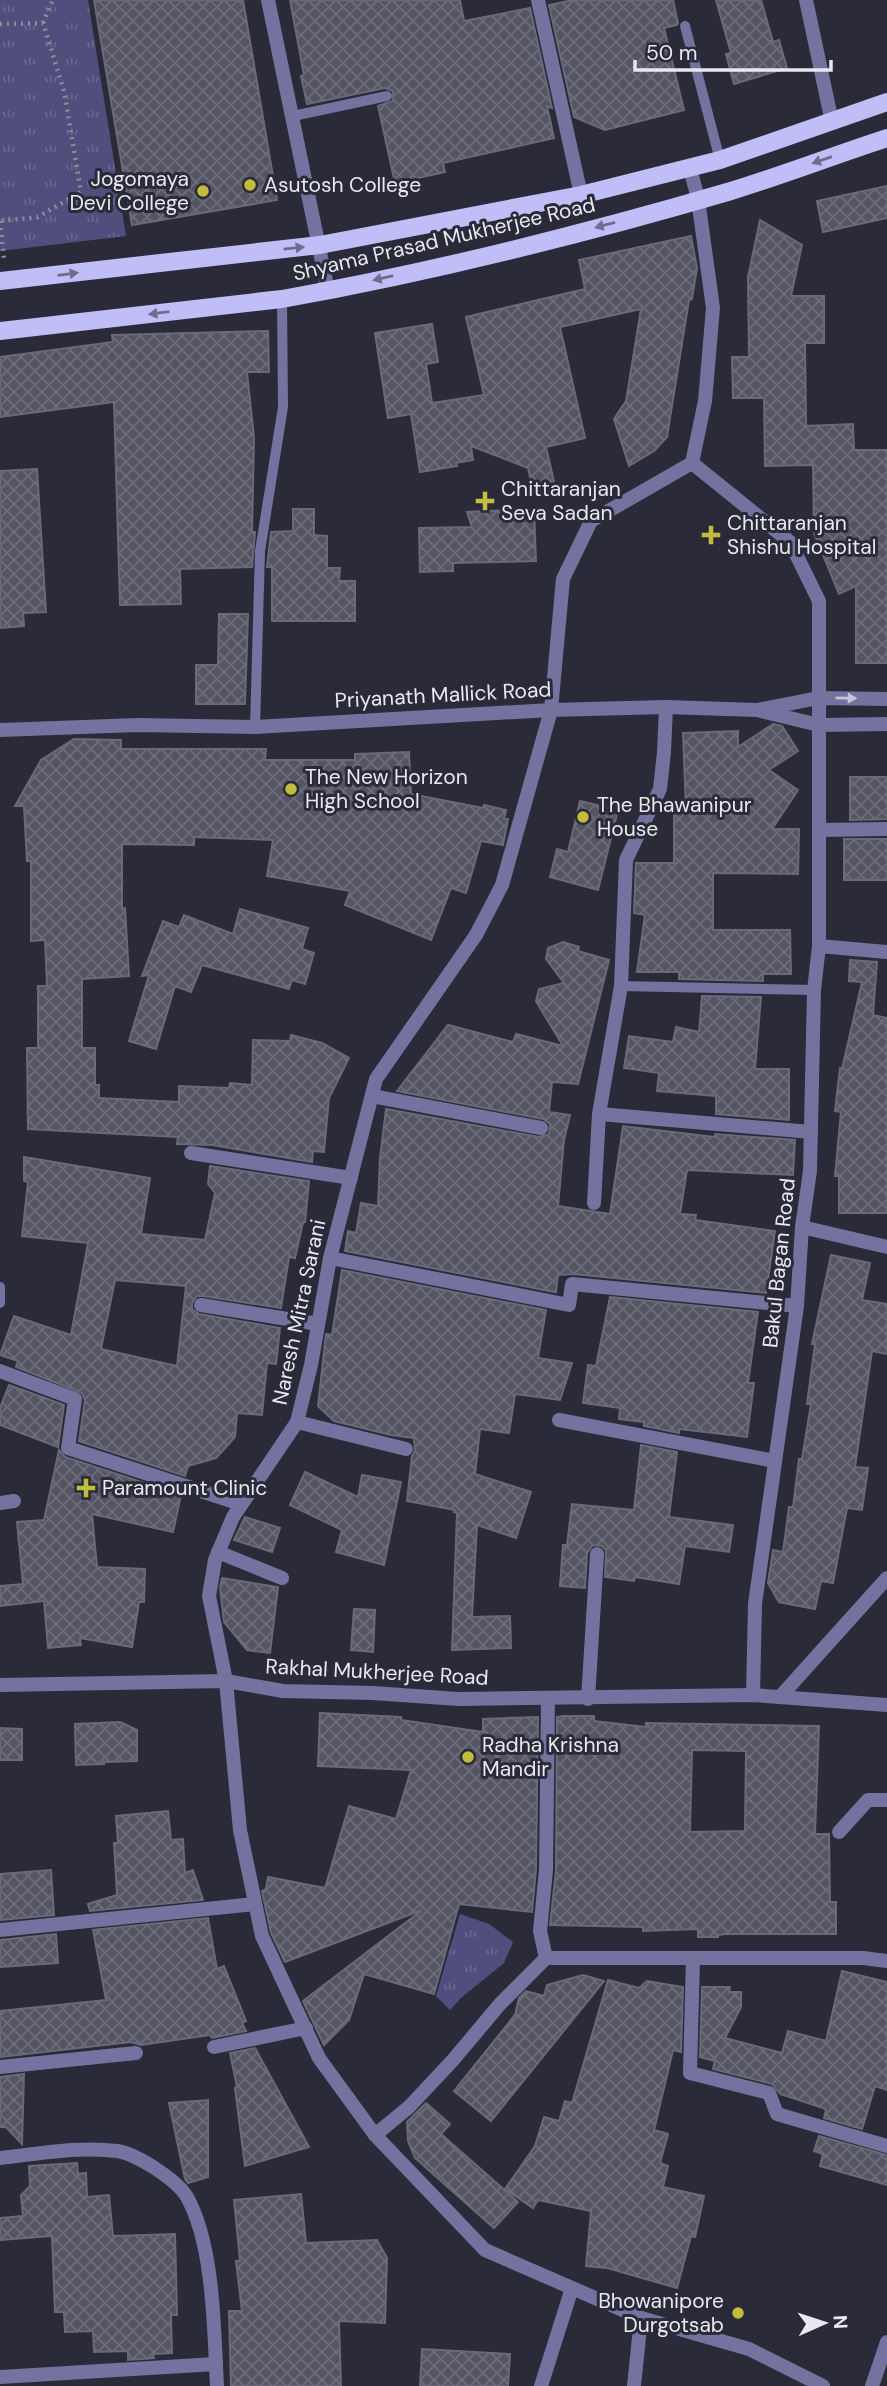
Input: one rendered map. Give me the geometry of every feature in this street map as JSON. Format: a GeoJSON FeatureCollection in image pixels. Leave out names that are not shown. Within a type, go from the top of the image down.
{"type":"FeatureCollection","features":[{"type":"Feature","properties":{"kind":"main road","name":"Shyama Prasad Mukherjee Road"},"geometry":{"type":"LineString","coordinates":[[3,281],[320,245],[581,195],[720,160],[887,102]]}},
{"type":"Feature","properties":{"kind":"main road","name":"Shyama Prasad Mukherjee Road"},"geometry":{"type":"LineString","coordinates":[[0,331],[282,299],[328,290],[503,251],[731,191],[887,138]]}},
{"type":"Feature","properties":{"kind":"street"},"geometry":{"type":"LineString","coordinates":[[268,0],[328,290]]}},
{"type":"Feature","properties":{"kind":"street"},"geometry":{"type":"LineString","coordinates":[[538,0],[581,195]]}},
{"type":"Feature","properties":{"kind":"street"},"geometry":{"type":"LineString","coordinates":[[806,0],[832,122]]}},
{"type":"Feature","properties":{"kind":"street"},"geometry":{"type":"LineString","coordinates":[[690,168],[698,199],[713,308],[705,401],[692,463]]}},
{"type":"Feature","properties":{"kind":"street","name":"Bakul Bagan Road"},"geometry":{"type":"LineString","coordinates":[[692,463],[790,542],[819,601],[819,946],[814,990],[810,1171],[797,1306],[755,1604],[753,1695]]}},
{"type":"Feature","properties":{"kind":"street","name":"Naresh Mitra Sarani"},"geometry":{"type":"LineString","coordinates":[[692,463],[590,521],[563,579],[551,710],[502,885],[475,935],[376,1079],[330,1258],[297,1422],[233,1517],[215,1560],[209,1596],[226,1681],[240,1830],[262,1936],[319,2058],[375,2135],[485,2249],[641,2318],[748,2348],[823,2386]]}},
{"type":"Feature","properties":{"kind":"street","name":"Priyanath Mallick Road"},"geometry":{"type":"LineString","coordinates":[[0,730],[138,725],[255,727],[551,710],[757,710],[818,698],[887,699]]}},
{"type":"Feature","properties":{"kind":"street"},"geometry":{"type":"LineString","coordinates":[[594,1203],[599,1114],[621,986],[626,860],[660,789],[666,708]]}},
{"type":"Feature","properties":{"kind":"street"},"geometry":{"type":"LineString","coordinates":[[757,710],[819,725],[887,724]]}},
{"type":"Feature","properties":{"kind":"street"},"geometry":{"type":"LineString","coordinates":[[819,831],[887,829]]}},
{"type":"Feature","properties":{"kind":"street"},"geometry":{"type":"LineString","coordinates":[[819,946],[887,952]]}},
{"type":"Feature","properties":{"kind":"street"},"geometry":{"type":"LineString","coordinates":[[372,1096],[541,1128]]}},
{"type":"Feature","properties":{"kind":"street"},"geometry":{"type":"LineString","coordinates":[[599,1114],[811,1132]]}},
{"type":"Feature","properties":{"kind":"street"},"geometry":{"type":"LineString","coordinates":[[191,1153],[351,1178]]}},
{"type":"Feature","properties":{"kind":"street"},"geometry":{"type":"LineString","coordinates":[[803,1227],[887,1247]]}},
{"type":"Feature","properties":{"kind":"street"},"geometry":{"type":"LineString","coordinates":[[330,1258],[569,1305],[572,1284],[797,1306]]}},
{"type":"Feature","properties":{"kind":"street"},"geometry":{"type":"LineString","coordinates":[[201,1305],[318,1324]]}},
{"type":"Feature","properties":{"kind":"street"},"geometry":{"type":"LineString","coordinates":[[0,1371],[75,1399],[68,1448],[241,1504]]}},
{"type":"Feature","properties":{"kind":"street"},"geometry":{"type":"LineString","coordinates":[[559,1420],[775,1461]]}},
{"type":"Feature","properties":{"kind":"street"},"geometry":{"type":"LineString","coordinates":[[297,1422],[406,1449]]}},
{"type":"Feature","properties":{"kind":"street"},"geometry":{"type":"LineString","coordinates":[[218,1552],[282,1578]]}},
{"type":"Feature","properties":{"kind":"street"},"geometry":{"type":"LineString","coordinates":[[588,1699],[597,1554]]}},
{"type":"Feature","properties":{"kind":"street"},"geometry":{"type":"LineString","coordinates":[[780,1697],[887,1578]]}},
{"type":"Feature","properties":{"kind":"street","name":"Rakhal Mukherjee Road"},"geometry":{"type":"LineString","coordinates":[[0,1685],[226,1681],[283,1691],[373,1693],[458,1699],[753,1695]]}},
{"type":"Feature","properties":{"kind":"street"},"geometry":{"type":"LineString","coordinates":[[753,1695],[887,1705]]}},
{"type":"Feature","properties":{"kind":"street"},"geometry":{"type":"LineString","coordinates":[[546,1958],[540,1931],[546,1870],[548,1699]]}},
{"type":"Feature","properties":{"kind":"street"},"geometry":{"type":"LineString","coordinates":[[839,1832],[868,1800],[887,1800]]}},
{"type":"Feature","properties":{"kind":"street"},"geometry":{"type":"LineString","coordinates":[[0,1930],[255,1904]]}},
{"type":"Feature","properties":{"kind":"street"},"geometry":{"type":"LineString","coordinates":[[375,2135],[410,2107],[500,2004],[546,1958],[863,1958],[887,1961]]}},
{"type":"Feature","properties":{"kind":"street"},"geometry":{"type":"LineString","coordinates":[[693,1958],[690,2073],[769,2093],[777,2114],[887,2146]]}},
{"type":"Feature","properties":{"kind":"street"},"geometry":{"type":"LineString","coordinates":[[214,2047],[306,2028]]}},
{"type":"Feature","properties":{"kind":"street"},"geometry":{"type":"LineString","coordinates":[[0,2067],[136,2053]]}},
{"type":"Feature","properties":{"kind":"street"},"geometry":{"type":"LineString","coordinates":[[0,2158],[75,2150],[119,2151],[152,2165],[186,2196],[206,2248],[217,2386]]}},
{"type":"Feature","properties":{"kind":"street"},"geometry":{"type":"LineString","coordinates":[[541,2386],[572,2288]]}},
{"type":"Feature","properties":{"kind":"street"},"geometry":{"type":"LineString","coordinates":[[634,2386],[641,2318]]}},
{"type":"Feature","properties":{"kind":"street"},"geometry":{"type":"LineString","coordinates":[[872,2386],[887,2342]]}},
{"type":"Feature","properties":{"kind":"street"},"geometry":{"type":"LineString","coordinates":[[0,2377],[216,2364]]}},
{"type":"Feature","properties":{"kind":"lane"},"geometry":{"type":"LineString","coordinates":[[685,26],[720,160]]}},
{"type":"Feature","properties":{"kind":"lane"},"geometry":{"type":"LineString","coordinates":[[293,116],[387,96]]}},
{"type":"Feature","properties":{"kind":"lane"},"geometry":{"type":"LineString","coordinates":[[255,727],[260,551],[283,407],[282,299]]}},
{"type":"Feature","properties":{"kind":"lane"},"geometry":{"type":"LineString","coordinates":[[621,986],[814,990]]}},
{"type":"Feature","properties":{"kind":"lane"},"geometry":{"type":"LineString","coordinates":[[0,1287],[0,1303]]}},
{"type":"Feature","properties":{"kind":"path"},"geometry":{"type":"LineString","coordinates":[[3,281],[0,221],[38,217],[81,192],[64,91],[43,23],[53,0]]}},
{"type":"Feature","properties":{"kind":"path"},"geometry":{"type":"LineString","coordinates":[[0,24],[43,23]]}},
{"type":"Feature","properties":{"kind":"green space"},"geometry":{"type":"Polygon","coordinates":[[[0,0],[88,0],[126,236],[0,251],[0,0]]]}},
{"type":"Feature","properties":{"kind":"green space"},"geometry":{"type":"Polygon","coordinates":[[[460,1914],[489,1924],[513,1942],[504,1963],[450,2010],[436,1996],[460,1914]]]}},
{"type":"Feature","properties":{"kind":"building"},"geometry":{"type":"Polygon","coordinates":[[[94,0],[243,0],[277,200],[132,225],[94,0]]]}},
{"type":"Feature","properties":{"kind":"building"},"geometry":{"type":"Polygon","coordinates":[[[290,0],[460,0],[464,21],[530,8],[552,108],[547,106],[554,138],[443,163],[445,172],[395,183],[378,106],[393,101],[393,91],[385,88],[307,104],[290,0]]]}},
{"type":"Feature","properties":{"kind":"building"},"geometry":{"type":"Polygon","coordinates":[[[573,0],[673,0],[678,23],[664,28],[684,110],[605,130],[574,117],[549,5],[573,0]]]}},
{"type":"Feature","properties":{"kind":"building"},"geometry":{"type":"Polygon","coordinates":[[[716,0],[761,0],[773,42],[779,40],[787,68],[734,84],[726,54],[731,53],[716,0]]]}},
{"type":"Feature","properties":{"kind":"building"},"geometry":{"type":"Polygon","coordinates":[[[887,186],[887,218],[823,232],[817,201],[887,186]]]}},
{"type":"Feature","properties":{"kind":"building"},"geometry":{"type":"Polygon","coordinates":[[[760,220],[802,245],[791,296],[824,296],[824,343],[805,343],[806,426],[853,424],[854,450],[887,450],[887,663],[856,663],[856,586],[839,594],[814,533],[813,465],[765,466],[764,398],[733,398],[732,357],[749,357],[748,277],[760,220]]]}},
{"type":"Feature","properties":{"kind":"building"},"geometry":{"type":"Polygon","coordinates":[[[691,236],[697,268],[692,299],[689,300],[667,437],[654,451],[629,466],[614,419],[626,401],[641,309],[560,327],[585,438],[546,447],[555,486],[533,491],[528,468],[471,446],[473,460],[456,463],[457,466],[420,472],[411,414],[388,418],[375,333],[432,324],[438,362],[426,364],[432,403],[484,395],[466,317],[585,289],[579,260],[691,236]]]}},
{"type":"Feature","properties":{"kind":"building"},"geometry":{"type":"Polygon","coordinates":[[[268,331],[269,372],[247,372],[254,438],[252,532],[255,532],[252,567],[180,569],[181,604],[120,605],[114,402],[0,417],[0,357],[113,342],[112,335],[268,331]]]}},
{"type":"Feature","properties":{"kind":"building"},"geometry":{"type":"Polygon","coordinates":[[[37,469],[46,612],[23,613],[24,626],[0,628],[0,471],[37,469]]]}},
{"type":"Feature","properties":{"kind":"building"},"geometry":{"type":"Polygon","coordinates":[[[293,509],[314,509],[314,535],[327,536],[327,568],[340,568],[339,581],[355,581],[355,621],[272,621],[272,567],[267,567],[271,532],[293,531],[293,509]]]}},
{"type":"Feature","properties":{"kind":"building"},"geometry":{"type":"Polygon","coordinates":[[[534,509],[536,561],[453,563],[453,571],[420,572],[419,528],[472,527],[467,512],[534,509]]]}},
{"type":"Feature","properties":{"kind":"building"},"geometry":{"type":"Polygon","coordinates":[[[219,614],[248,614],[245,704],[196,704],[196,665],[218,665],[219,614]]]}},
{"type":"Feature","properties":{"kind":"building"},"geometry":{"type":"Polygon","coordinates":[[[773,724],[782,726],[798,751],[769,770],[798,790],[772,829],[799,829],[798,874],[713,873],[713,930],[790,930],[791,974],[763,974],[763,981],[679,979],[679,972],[637,972],[645,915],[634,913],[636,863],[674,863],[674,809],[686,809],[683,733],[738,731],[738,747],[773,724]]]}},
{"type":"Feature","properties":{"kind":"building"},"geometry":{"type":"Polygon","coordinates":[[[74,739],[121,740],[121,749],[266,749],[265,760],[355,760],[355,754],[409,752],[411,794],[506,810],[504,819],[508,819],[503,845],[481,841],[466,893],[451,888],[431,940],[345,905],[350,891],[267,876],[273,840],[194,837],[194,845],[122,844],[122,909],[125,908],[129,976],[82,979],[82,1048],[95,1048],[95,1085],[99,1085],[99,1098],[179,1102],[179,1086],[229,1088],[230,1083],[252,1085],[253,1040],[290,1041],[291,1035],[322,1043],[349,1058],[329,1098],[324,1152],[313,1151],[312,1162],[212,1145],[177,1144],[178,1137],[28,1129],[27,1048],[38,1048],[38,986],[47,986],[45,940],[31,941],[31,861],[27,861],[24,806],[15,806],[41,760],[74,739]]]}},
{"type":"Feature","properties":{"kind":"building"},"geometry":{"type":"Polygon","coordinates":[[[850,777],[887,777],[887,819],[850,820],[850,777]]]}},
{"type":"Feature","properties":{"kind":"building"},"geometry":{"type":"Polygon","coordinates":[[[580,801],[618,810],[598,890],[550,877],[557,849],[568,852],[580,801]]]}},
{"type":"Feature","properties":{"kind":"building"},"geometry":{"type":"Polygon","coordinates":[[[844,839],[887,839],[887,880],[844,880],[844,839]]]}},
{"type":"Feature","properties":{"kind":"building"},"geometry":{"type":"Polygon","coordinates":[[[240,909],[308,928],[302,949],[314,953],[305,984],[292,980],[289,989],[202,965],[191,992],[175,986],[156,1049],[129,1041],[149,975],[142,976],[163,921],[179,927],[184,915],[233,934],[240,909]]]}},
{"type":"Feature","properties":{"kind":"building"},"geometry":{"type":"Polygon","coordinates":[[[563,942],[579,947],[578,951],[609,960],[578,1084],[552,1082],[549,1112],[570,1115],[564,1140],[558,1206],[610,1214],[623,1126],[715,1137],[715,1134],[795,1140],[793,1175],[687,1170],[680,1214],[696,1215],[695,1220],[775,1231],[766,1293],[573,1274],[558,1275],[556,1292],[345,1251],[348,1231],[356,1233],[361,1203],[378,1206],[386,1109],[539,1137],[549,1134],[550,1124],[543,1119],[397,1091],[448,1025],[513,1042],[516,1034],[563,1046],[536,1001],[539,989],[564,983],[546,959],[548,948],[563,942]]]}},
{"type":"Feature","properties":{"kind":"building"},"geometry":{"type":"Polygon","coordinates":[[[850,960],[877,962],[873,1015],[887,1018],[887,1213],[839,1213],[839,1176],[835,1176],[841,1112],[835,1111],[840,1068],[842,1069],[862,982],[849,981],[850,960]]]}},
{"type":"Feature","properties":{"kind":"building"},"geometry":{"type":"Polygon","coordinates":[[[702,996],[761,997],[755,1069],[789,1069],[789,1120],[716,1114],[716,1096],[657,1091],[659,1073],[624,1068],[629,1036],[673,1042],[676,1027],[699,1032],[702,996]]]}},
{"type":"Feature","properties":{"kind":"building"},"geometry":{"type":"Polygon","coordinates":[[[24,1157],[150,1178],[141,1234],[205,1240],[215,1193],[208,1184],[210,1166],[309,1181],[305,1222],[295,1258],[289,1257],[281,1308],[203,1296],[197,1296],[192,1303],[192,1309],[199,1314],[280,1328],[276,1364],[267,1363],[262,1415],[237,1413],[235,1437],[216,1458],[188,1466],[185,1476],[79,1441],[85,1400],[82,1393],[16,1367],[18,1361],[0,1355],[14,1316],[71,1335],[88,1243],[22,1236],[28,1182],[24,1181],[24,1157]],[[115,1280],[101,1349],[177,1366],[186,1286],[115,1280]]]}},
{"type":"Feature","properties":{"kind":"building"},"geometry":{"type":"Polygon","coordinates":[[[831,1255],[870,1263],[862,1300],[887,1304],[887,1354],[872,1351],[855,1467],[868,1468],[862,1510],[847,1508],[833,1583],[821,1581],[815,1609],[779,1602],[768,1583],[773,1550],[783,1552],[789,1507],[793,1507],[799,1459],[802,1459],[811,1404],[807,1404],[815,1344],[812,1344],[831,1255]]]}},
{"type":"Feature","properties":{"kind":"building"},"geometry":{"type":"Polygon","coordinates":[[[342,1270],[546,1310],[538,1358],[572,1363],[560,1400],[515,1394],[509,1433],[480,1429],[475,1474],[531,1492],[516,1538],[477,1525],[472,1617],[510,1616],[511,1648],[452,1650],[457,1513],[455,1510],[407,1501],[412,1456],[415,1451],[414,1438],[334,1421],[318,1406],[326,1334],[332,1335],[342,1270]]]}},
{"type":"Feature","properties":{"kind":"building"},"geometry":{"type":"Polygon","coordinates":[[[610,1297],[758,1312],[748,1383],[754,1383],[747,1437],[679,1429],[679,1433],[644,1426],[644,1422],[619,1419],[620,1408],[583,1403],[588,1365],[596,1366],[610,1297]]]}},
{"type":"Feature","properties":{"kind":"building"},"geometry":{"type":"Polygon","coordinates":[[[9,1385],[64,1405],[58,1447],[0,1425],[0,1408],[9,1385]]]}},
{"type":"Feature","properties":{"kind":"building"},"geometry":{"type":"Polygon","coordinates":[[[641,1445],[677,1452],[669,1517],[733,1525],[729,1552],[685,1546],[679,1584],[635,1577],[634,1581],[605,1577],[606,1550],[602,1546],[593,1545],[587,1553],[585,1588],[560,1586],[563,1545],[567,1545],[572,1504],[634,1510],[641,1445]]]}},
{"type":"Feature","properties":{"kind":"building"},"geometry":{"type":"Polygon","coordinates":[[[59,1450],[65,1457],[181,1495],[173,1532],[92,1514],[97,1567],[145,1569],[144,1602],[139,1602],[132,1647],[80,1638],[81,1645],[48,1648],[44,1601],[0,1606],[0,1586],[23,1584],[17,1522],[44,1520],[59,1450]]]}},
{"type":"Feature","properties":{"kind":"building"},"geometry":{"type":"Polygon","coordinates":[[[305,1472],[358,1497],[362,1475],[401,1482],[384,1565],[336,1552],[342,1530],[290,1505],[305,1472]]]}},
{"type":"Feature","properties":{"kind":"building"},"geometry":{"type":"Polygon","coordinates":[[[245,1517],[280,1528],[272,1552],[234,1540],[245,1517]]]}},
{"type":"Feature","properties":{"kind":"building"},"geometry":{"type":"Polygon","coordinates":[[[222,1578],[278,1587],[270,1653],[247,1650],[224,1622],[220,1587],[222,1578]]]}},
{"type":"Feature","properties":{"kind":"building"},"geometry":{"type":"Polygon","coordinates":[[[354,1609],[375,1610],[373,1652],[351,1650],[354,1609]]]}},
{"type":"Feature","properties":{"kind":"building"},"geometry":{"type":"Polygon","coordinates":[[[320,1713],[401,1717],[401,1720],[483,1732],[483,1719],[538,1717],[536,1869],[532,1912],[459,1904],[434,1994],[364,1974],[349,2020],[324,2045],[303,2001],[422,1910],[285,1962],[271,1933],[262,1891],[266,1889],[268,1877],[325,1888],[349,1806],[396,1819],[411,1770],[318,1766],[320,1713]]]}},
{"type":"Feature","properties":{"kind":"building"},"geometry":{"type":"Polygon","coordinates":[[[594,1716],[594,1721],[646,1727],[646,1723],[819,1726],[815,1834],[829,1834],[830,1902],[836,1902],[836,1934],[725,1934],[718,1937],[698,1937],[698,1929],[643,1931],[643,1927],[550,1925],[556,1870],[557,1717],[594,1716]],[[692,1750],[690,1832],[745,1831],[746,1751],[692,1750]]]}},
{"type":"Feature","properties":{"kind":"building"},"geometry":{"type":"Polygon","coordinates":[[[120,1722],[137,1730],[137,1761],[76,1765],[75,1724],[120,1722]]]}},
{"type":"Feature","properties":{"kind":"building"},"geometry":{"type":"Polygon","coordinates":[[[0,1728],[22,1729],[22,1760],[0,1760],[0,1728]]]}},
{"type":"Feature","properties":{"kind":"building"},"geometry":{"type":"Polygon","coordinates":[[[168,1811],[171,1840],[183,1839],[185,1873],[193,1870],[203,1900],[90,1911],[88,1904],[117,1895],[114,1843],[118,1843],[116,1816],[168,1811]]]}},
{"type":"Feature","properties":{"kind":"building"},"geometry":{"type":"Polygon","coordinates":[[[51,1870],[54,1915],[0,1920],[0,1874],[51,1870]]]}},
{"type":"Feature","properties":{"kind":"building"},"geometry":{"type":"Polygon","coordinates":[[[208,1918],[217,1969],[224,1966],[246,2021],[242,2023],[246,2031],[212,2038],[210,2035],[141,2045],[131,2042],[0,2057],[0,2011],[106,2000],[93,1930],[208,1918]]]}},
{"type":"Feature","properties":{"kind":"building"},"geometry":{"type":"Polygon","coordinates":[[[56,1934],[58,1963],[0,1967],[0,1940],[56,1934]]]}},
{"type":"Feature","properties":{"kind":"building"},"geometry":{"type":"Polygon","coordinates":[[[842,1971],[887,1982],[887,2090],[875,2086],[862,2129],[824,2118],[826,2109],[780,2094],[772,2084],[713,2069],[715,2061],[700,2057],[702,1987],[730,1987],[729,1992],[741,1992],[741,2007],[725,2038],[782,2053],[788,2031],[826,2041],[842,1971]]]}},
{"type":"Feature","properties":{"kind":"building"},"geometry":{"type":"Polygon","coordinates":[[[583,1975],[604,1981],[491,2121],[454,2091],[515,2015],[519,1998],[526,1991],[544,1996],[547,1985],[583,1975]]]}},
{"type":"Feature","properties":{"kind":"building"},"geometry":{"type":"Polygon","coordinates":[[[608,1980],[639,1988],[647,1981],[683,1987],[681,2052],[673,2050],[654,2130],[668,2134],[660,2163],[668,2166],[663,2187],[704,2196],[695,2237],[691,2236],[677,2288],[607,2268],[586,2266],[591,2211],[538,2200],[533,2208],[505,2189],[535,2146],[544,2117],[559,2121],[565,2101],[572,2103],[608,1980]]]}},
{"type":"Feature","properties":{"kind":"building"},"geometry":{"type":"Polygon","coordinates":[[[255,2048],[309,2147],[245,2166],[237,2087],[230,2053],[255,2048]]]}},
{"type":"Feature","properties":{"kind":"building"},"geometry":{"type":"Polygon","coordinates":[[[24,2074],[22,2144],[6,2127],[0,2127],[0,2077],[24,2074]]]}},
{"type":"Feature","properties":{"kind":"building"},"geometry":{"type":"Polygon","coordinates":[[[208,2100],[208,2177],[188,2183],[169,2103],[208,2100]]]}},
{"type":"Feature","properties":{"kind":"building"},"geometry":{"type":"Polygon","coordinates":[[[426,2103],[450,2124],[441,2134],[518,2202],[494,2228],[415,2158],[408,2141],[407,2122],[426,2103]]]}},
{"type":"Feature","properties":{"kind":"building"},"geometry":{"type":"Polygon","coordinates":[[[819,2136],[887,2155],[887,2185],[820,2166],[823,2154],[814,2151],[819,2136]]]}},
{"type":"Feature","properties":{"kind":"building"},"geometry":{"type":"Polygon","coordinates":[[[77,2163],[78,2174],[86,2173],[87,2197],[109,2195],[113,2236],[175,2234],[177,2315],[171,2315],[172,2353],[153,2354],[154,2358],[128,2360],[128,2351],[94,2352],[93,2331],[65,2332],[64,2312],[55,2312],[52,2236],[0,2240],[0,2218],[23,2216],[21,2195],[30,2186],[29,2166],[77,2163]]]}},
{"type":"Feature","properties":{"kind":"building"},"geometry":{"type":"Polygon","coordinates":[[[301,2194],[306,2243],[377,2240],[387,2258],[385,2323],[339,2321],[341,2386],[231,2386],[229,2311],[242,2311],[236,2261],[240,2261],[234,2200],[301,2194]]]}},
{"type":"Feature","properties":{"kind":"building"},"geometry":{"type":"Polygon","coordinates":[[[422,2349],[510,2354],[508,2386],[420,2386],[422,2349]]]}},
{"type":"Feature","properties":{"kind":"place","name":"Asutosh College"},"geometry":{"type":"Point","coordinates":[250,185]}},
{"type":"Feature","properties":{"kind":"place","name":"Jogomaya Devi College"},"geometry":{"type":"Point","coordinates":[203,191]}},
{"type":"Feature","properties":{"kind":"place","name":"Chittaranjan Seva Sadan"},"geometry":{"type":"Point","coordinates":[485,501]}},
{"type":"Feature","properties":{"kind":"place","name":"Chittaranjan Shishu Hospital"},"geometry":{"type":"Point","coordinates":[711,535]}},
{"type":"Feature","properties":{"kind":"place","name":"The New Horizon High School"},"geometry":{"type":"Point","coordinates":[291,789]}},
{"type":"Feature","properties":{"kind":"place","name":"The Bhawanipur House"},"geometry":{"type":"Point","coordinates":[583,817]}},
{"type":"Feature","properties":{"kind":"place","name":"Paramount Clinic"},"geometry":{"type":"Point","coordinates":[86,1488]}},
{"type":"Feature","properties":{"kind":"place","name":"Radha Krishna Mandir"},"geometry":{"type":"Point","coordinates":[468,1757]}},
{"type":"Feature","properties":{"kind":"place","name":"Bhowanipore Durgotsab"},"geometry":{"type":"Point","coordinates":[738,2313]}}]}
